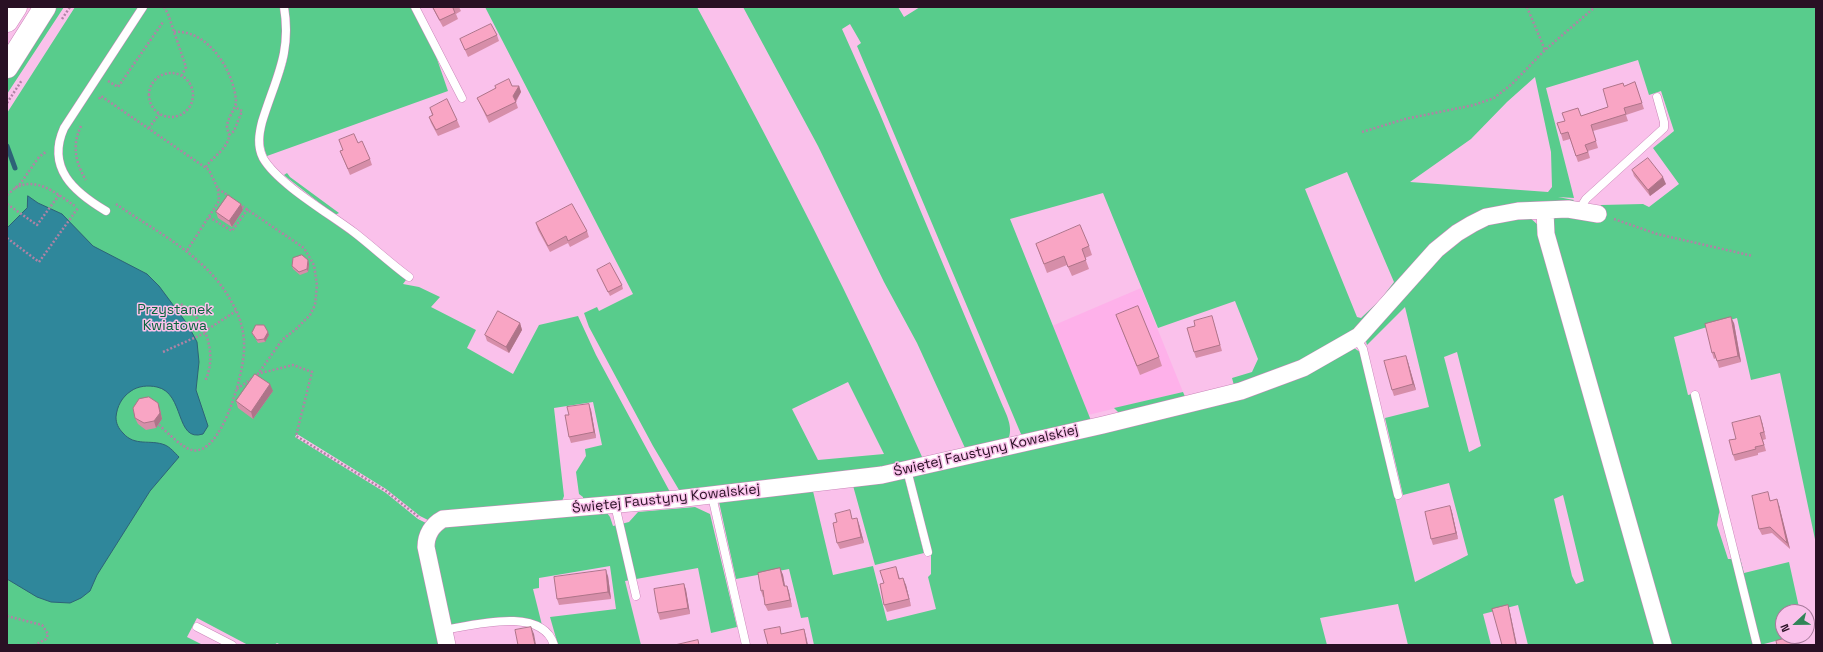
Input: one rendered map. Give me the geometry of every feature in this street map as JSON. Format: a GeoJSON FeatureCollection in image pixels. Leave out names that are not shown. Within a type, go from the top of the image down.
{"type":"FeatureCollection","features":[{"type":"Feature","properties":{"kind":"main road"},"geometry":{"type":"LineString","coordinates":[[7,21],[16,7]]}},
{"type":"Feature","properties":{"kind":"main road"},"geometry":{"type":"LineString","coordinates":[[7,67],[45,7]]}},
{"type":"Feature","properties":{"kind":"street","name":"Świętej Faustyny Kowalskiej"},"geometry":{"type":"LineString","coordinates":[[435,525],[443,519],[460,517],[712,496],[857,478],[907,470],[1241,391],[1303,368],[1356,338],[1374,322],[1422,264],[1436,250],[1462,229],[1480,220],[1518,211],[1563,209],[1579,210],[1598,214]]}},
{"type":"Feature","properties":{"kind":"street"},"geometry":{"type":"LineString","coordinates":[[1545,211],[1546,234],[1662,645]]}},
{"type":"Feature","properties":{"kind":"street"},"geometry":{"type":"LineString","coordinates":[[435,525],[429,534],[426,547],[446,637]]}},
{"type":"Feature","properties":{"kind":"lane"},"geometry":{"type":"LineString","coordinates":[[106,211],[66,180],[59,163],[59,144],[64,128],[143,7]]}},
{"type":"Feature","properties":{"kind":"lane"},"geometry":{"type":"LineString","coordinates":[[284,7],[287,34],[285,53],[280,75],[262,123],[259,141],[263,157],[282,179],[409,277]]}},
{"type":"Feature","properties":{"kind":"lane"},"geometry":{"type":"LineString","coordinates":[[415,7],[462,98]]}},
{"type":"Feature","properties":{"kind":"lane"},"geometry":{"type":"LineString","coordinates":[[1579,210],[1586,199],[1664,128],[1664,122],[1656,97]]}},
{"type":"Feature","properties":{"kind":"lane"},"geometry":{"type":"LineString","coordinates":[[1356,338],[1363,349],[1398,494]]}},
{"type":"Feature","properties":{"kind":"lane"},"geometry":{"type":"LineString","coordinates":[[1695,395],[1757,645]]}},
{"type":"Feature","properties":{"kind":"lane"},"geometry":{"type":"LineString","coordinates":[[907,470],[928,552]]}},
{"type":"Feature","properties":{"kind":"lane"},"geometry":{"type":"LineString","coordinates":[[712,496],[746,645]]}},
{"type":"Feature","properties":{"kind":"lane"},"geometry":{"type":"LineString","coordinates":[[615,505],[636,596]]}},
{"type":"Feature","properties":{"kind":"lane"},"geometry":{"type":"LineString","coordinates":[[446,637],[504,621],[525,622],[538,625],[550,636],[554,645]]}},
{"type":"Feature","properties":{"kind":"lane"},"geometry":{"type":"LineString","coordinates":[[197,627],[232,645]]}},
{"type":"Feature","properties":{"kind":"path"},"geometry":{"type":"LineString","coordinates":[[164,7],[168,14],[186,67],[182,75]]}},
{"type":"Feature","properties":{"kind":"path"},"geometry":{"type":"LineString","coordinates":[[1528,7],[1545,50]]}},
{"type":"Feature","properties":{"kind":"path"},"geometry":{"type":"LineString","coordinates":[[1362,132],[1405,119],[1488,101],[1499,95],[1512,84],[1545,50],[1595,7]]}},
{"type":"Feature","properties":{"kind":"path"},"geometry":{"type":"LineString","coordinates":[[104,84],[110,81],[118,87],[163,22]]}},
{"type":"Feature","properties":{"kind":"path"},"geometry":{"type":"LineString","coordinates":[[174,32],[193,34],[213,50],[227,72],[234,91],[236,104],[238,109],[242,111],[234,131],[229,135]]}},
{"type":"Feature","properties":{"kind":"path"},"geometry":{"type":"LineString","coordinates":[[175,72],[182,75],[188,80],[193,88],[194,97],[191,106],[185,113],[176,117],[167,117],[159,114],[150,102],[149,91],[152,82],[165,73],[175,72]]}},
{"type":"Feature","properties":{"kind":"path"},"geometry":{"type":"LineString","coordinates":[[99,90],[101,96],[206,167],[218,189],[219,201],[186,252]]}},
{"type":"Feature","properties":{"kind":"path"},"geometry":{"type":"LineString","coordinates":[[97,102],[101,96]]}},
{"type":"Feature","properties":{"kind":"path"},"geometry":{"type":"LineString","coordinates":[[206,167],[226,144],[229,135],[227,125],[236,104]]}},
{"type":"Feature","properties":{"kind":"path"},"geometry":{"type":"LineString","coordinates":[[149,128],[159,114]]}},
{"type":"Feature","properties":{"kind":"path"},"geometry":{"type":"LineString","coordinates":[[83,122],[78,134],[75,151],[79,168],[90,185]]}},
{"type":"Feature","properties":{"kind":"path"},"geometry":{"type":"LineString","coordinates":[[7,195],[15,188],[39,157],[59,144]]}},
{"type":"Feature","properties":{"kind":"path"},"geometry":{"type":"LineString","coordinates":[[15,188],[25,184],[40,185],[59,195],[84,212]]}},
{"type":"Feature","properties":{"kind":"path"},"geometry":{"type":"LineString","coordinates":[[218,189],[230,197]]}},
{"type":"Feature","properties":{"kind":"path"},"geometry":{"type":"LineString","coordinates":[[7,204],[37,225],[59,195]]}},
{"type":"Feature","properties":{"kind":"path"},"geometry":{"type":"LineString","coordinates":[[110,200],[186,252],[202,265],[218,281],[236,311],[243,333],[244,351],[242,371],[236,390],[223,426],[205,448],[196,450],[186,448],[158,424]]}},
{"type":"Feature","properties":{"kind":"path"},"geometry":{"type":"LineString","coordinates":[[236,201],[304,248],[314,266],[317,285],[315,305],[310,315],[282,340],[257,374],[236,390]]}},
{"type":"Feature","properties":{"kind":"path"},"geometry":{"type":"LineString","coordinates":[[7,238],[39,262],[78,208]]}},
{"type":"Feature","properties":{"kind":"path"},"geometry":{"type":"LineString","coordinates":[[209,217],[232,231],[248,209]]}},
{"type":"Feature","properties":{"kind":"path"},"geometry":{"type":"LineString","coordinates":[[1598,214],[1657,234],[1753,256]]}},
{"type":"Feature","properties":{"kind":"path"},"geometry":{"type":"LineString","coordinates":[[181,304],[197,318],[205,332],[210,357],[209,369],[205,381]]}},
{"type":"Feature","properties":{"kind":"path"},"geometry":{"type":"LineString","coordinates":[[163,352],[205,332],[236,311]]}},
{"type":"Feature","properties":{"kind":"path"},"geometry":{"type":"LineString","coordinates":[[257,374],[293,365],[312,372],[296,436],[386,491],[418,517],[435,525]]}},
{"type":"Feature","properties":{"kind":"path"},"geometry":{"type":"LineString","coordinates":[[7,616],[45,627],[48,634],[47,637],[35,645]]}},
{"type":"Feature","properties":{"kind":"shaded area"},"geometry":{"type":"Polygon","coordinates":[[[1141,288],[1183,392],[1088,415],[1052,326],[1141,288]]]}},
{"type":"Feature","properties":{"kind":"green space"},"geometry":{"type":"Polygon","coordinates":[[[54,7],[64,7],[7,94],[7,79],[54,7]]]}},
{"type":"Feature","properties":{"kind":"green space","name":"Przystanek Kwiatowa"},"geometry":{"type":"Polygon","coordinates":[[[75,7],[281,7],[282,51],[259,122],[261,162],[265,167],[370,249],[406,280],[403,284],[419,287],[440,297],[431,307],[476,330],[467,348],[513,374],[539,325],[578,316],[596,355],[670,492],[583,502],[583,497],[579,494],[576,472],[586,456],[585,449],[602,445],[593,402],[554,408],[564,496],[561,504],[430,521],[420,516],[386,489],[297,434],[295,437],[386,493],[418,519],[428,524],[442,645],[281,645],[277,643],[274,645],[248,645],[197,618],[187,637],[203,645],[7,645],[7,113],[75,7]]]}},
{"type":"Feature","properties":{"kind":"green space"},"geometry":{"type":"Polygon","coordinates":[[[287,7],[412,7],[436,56],[448,91],[267,156],[264,145],[266,121],[284,70],[288,53],[287,7]]]}},
{"type":"Feature","properties":{"kind":"green space"},"geometry":{"type":"Polygon","coordinates":[[[485,7],[697,7],[843,287],[923,459],[965,448],[917,343],[884,282],[818,146],[743,7],[898,7],[904,17],[920,7],[1816,7],[1816,544],[1780,373],[1751,380],[1737,318],[1674,337],[1688,395],[1692,394],[1720,507],[1717,525],[1728,559],[1733,559],[1754,645],[1666,645],[1550,223],[1556,217],[1600,209],[1601,205],[1643,204],[1649,207],[1679,184],[1653,148],[1674,131],[1661,91],[1649,95],[1638,60],[1546,88],[1574,198],[1558,197],[1574,200],[1572,202],[1491,212],[1372,318],[1334,348],[1235,389],[1232,378],[1252,372],[1258,359],[1235,301],[1158,328],[1103,193],[1010,219],[1092,423],[1025,436],[1021,434],[857,46],[861,43],[850,24],[842,29],[879,112],[1010,425],[1010,435],[1008,440],[922,463],[682,495],[653,446],[589,327],[584,313],[597,307],[599,311],[633,294],[485,7]],[[1535,77],[1507,102],[1471,139],[1410,182],[1548,192],[1552,187],[1551,152],[1535,77]],[[1347,172],[1305,189],[1357,317],[1361,318],[1380,300],[1394,282],[1347,172]],[[848,382],[792,409],[818,460],[884,454],[848,382]]]}},
{"type":"Feature","properties":{"kind":"green space"},"geometry":{"type":"Polygon","coordinates":[[[287,173],[290,177],[339,213],[335,215],[284,175],[287,173]]]}},
{"type":"Feature","properties":{"kind":"green space"},"geometry":{"type":"Polygon","coordinates":[[[1528,216],[1538,225],[1659,645],[1528,645],[1518,605],[1483,614],[1491,645],[1408,645],[1398,604],[1320,618],[1327,645],[814,645],[808,617],[801,618],[789,569],[736,579],[719,502],[812,487],[833,575],[873,566],[887,621],[936,609],[928,577],[931,574],[931,554],[911,476],[1096,431],[1354,348],[1360,352],[1415,582],[1468,555],[1449,483],[1403,495],[1385,418],[1429,407],[1405,307],[1367,345],[1365,338],[1413,280],[1475,227],[1528,216]],[[1457,352],[1444,357],[1469,452],[1481,446],[1457,352]],[[1563,495],[1554,499],[1572,576],[1576,584],[1584,581],[1563,495]]]}},
{"type":"Feature","properties":{"kind":"green space"},"geometry":{"type":"Polygon","coordinates":[[[1183,392],[1187,401],[1122,416],[1114,408],[1183,392]]]}},
{"type":"Feature","properties":{"kind":"green space"},"geometry":{"type":"Polygon","coordinates":[[[904,475],[924,553],[875,565],[852,482],[904,475]]]}},
{"type":"Feature","properties":{"kind":"green space"},"geometry":{"type":"Polygon","coordinates":[[[695,507],[710,514],[737,627],[711,633],[698,568],[625,581],[641,645],[558,645],[550,617],[616,609],[610,566],[539,578],[539,588],[533,589],[542,625],[529,619],[519,618],[447,626],[433,537],[440,526],[607,513],[613,526],[629,522],[638,512],[695,507]]]}},
{"type":"Feature","properties":{"kind":"green space"},"geometry":{"type":"Polygon","coordinates":[[[1737,546],[1744,573],[1789,562],[1798,604],[1775,604],[1775,641],[1760,645],[1737,546]]]}},
{"type":"Feature","properties":{"kind":"water"},"geometry":{"type":"Polygon","coordinates":[[[28,196],[38,203],[62,214],[93,246],[147,274],[159,286],[188,325],[197,342],[199,362],[196,390],[208,426],[203,434],[194,435],[188,431],[172,398],[166,391],[157,387],[147,386],[134,389],[123,399],[118,409],[116,421],[123,433],[133,440],[165,445],[179,457],[150,491],[97,575],[90,591],[81,598],[70,603],[51,602],[37,597],[7,579],[7,228],[27,208],[28,196]]]}},
{"type":"Feature","properties":{"kind":"building"},"geometry":{"type":"Polygon","coordinates":[[[433,7],[455,7],[453,8],[455,13],[440,20],[433,7]]]}},
{"type":"Feature","properties":{"kind":"building"},"geometry":{"type":"Polygon","coordinates":[[[491,24],[497,35],[465,50],[460,39],[491,24]]]}},
{"type":"Feature","properties":{"kind":"building"},"geometry":{"type":"Polygon","coordinates":[[[509,79],[512,86],[519,86],[513,96],[516,102],[487,116],[477,98],[509,79]]]}},
{"type":"Feature","properties":{"kind":"building"},"geometry":{"type":"Polygon","coordinates":[[[1635,82],[1642,103],[1624,108],[1626,114],[1591,125],[1596,141],[1585,145],[1588,152],[1576,156],[1568,132],[1561,134],[1557,123],[1565,121],[1562,113],[1578,108],[1581,116],[1608,107],[1603,89],[1623,83],[1624,86],[1635,82]]]}},
{"type":"Feature","properties":{"kind":"building"},"geometry":{"type":"Polygon","coordinates":[[[447,99],[457,120],[436,130],[429,117],[433,115],[430,108],[447,99]]]}},
{"type":"Feature","properties":{"kind":"building"},"geometry":{"type":"Polygon","coordinates":[[[354,134],[358,143],[362,141],[370,159],[348,169],[340,151],[343,150],[339,140],[354,134]]]}},
{"type":"Feature","properties":{"kind":"building"},"geometry":{"type":"Polygon","coordinates":[[[1648,158],[1663,177],[1648,190],[1632,170],[1648,158]]]}},
{"type":"Feature","properties":{"kind":"building"},"geometry":{"type":"Polygon","coordinates":[[[228,195],[241,204],[229,221],[216,212],[228,195]]]}},
{"type":"Feature","properties":{"kind":"building"},"geometry":{"type":"Polygon","coordinates":[[[572,204],[587,231],[568,241],[566,236],[548,246],[536,223],[572,204]]]}},
{"type":"Feature","properties":{"kind":"building"},"geometry":{"type":"Polygon","coordinates":[[[1080,225],[1089,246],[1082,249],[1086,260],[1068,267],[1064,256],[1044,264],[1036,244],[1080,225]]]}},
{"type":"Feature","properties":{"kind":"building"},"geometry":{"type":"Polygon","coordinates":[[[302,255],[308,260],[307,269],[299,272],[292,266],[293,258],[302,255]]]}},
{"type":"Feature","properties":{"kind":"building"},"geometry":{"type":"Polygon","coordinates":[[[610,263],[622,285],[608,292],[597,270],[610,263]]]}},
{"type":"Feature","properties":{"kind":"building"},"geometry":{"type":"Polygon","coordinates":[[[1138,306],[1159,357],[1137,366],[1116,315],[1138,306]]]}},
{"type":"Feature","properties":{"kind":"building"},"geometry":{"type":"Polygon","coordinates":[[[498,311],[520,323],[506,347],[485,335],[498,311]]]}},
{"type":"Feature","properties":{"kind":"building"},"geometry":{"type":"Polygon","coordinates":[[[1212,316],[1220,345],[1194,352],[1187,328],[1195,326],[1194,321],[1212,316]]]}},
{"type":"Feature","properties":{"kind":"building"},"geometry":{"type":"Polygon","coordinates":[[[1731,317],[1738,356],[1717,361],[1714,352],[1712,353],[1705,324],[1731,317]]]}},
{"type":"Feature","properties":{"kind":"building"},"geometry":{"type":"Polygon","coordinates":[[[256,325],[264,325],[268,332],[264,339],[257,340],[252,333],[256,325]]]}},
{"type":"Feature","properties":{"kind":"building"},"geometry":{"type":"Polygon","coordinates":[[[1406,356],[1413,384],[1392,390],[1384,361],[1406,356]]]}},
{"type":"Feature","properties":{"kind":"building"},"geometry":{"type":"Polygon","coordinates":[[[255,374],[270,384],[251,412],[236,401],[255,374]]]}},
{"type":"Feature","properties":{"kind":"building"},"geometry":{"type":"Polygon","coordinates":[[[149,397],[158,403],[160,413],[154,421],[144,423],[135,418],[133,408],[139,399],[149,397]]]}},
{"type":"Feature","properties":{"kind":"building"},"geometry":{"type":"Polygon","coordinates":[[[589,404],[594,432],[569,437],[565,415],[569,415],[567,407],[589,404]]]}},
{"type":"Feature","properties":{"kind":"building"},"geometry":{"type":"Polygon","coordinates":[[[1760,416],[1764,432],[1760,433],[1764,445],[1755,447],[1756,449],[1733,455],[1729,440],[1736,439],[1732,423],[1760,416]]]}},
{"type":"Feature","properties":{"kind":"building"},"geometry":{"type":"Polygon","coordinates":[[[1768,492],[1770,501],[1777,499],[1787,543],[1770,527],[1759,529],[1752,496],[1768,492]]]}},
{"type":"Feature","properties":{"kind":"building"},"geometry":{"type":"Polygon","coordinates":[[[1450,506],[1456,533],[1431,539],[1425,512],[1450,506]]]}},
{"type":"Feature","properties":{"kind":"building"},"geometry":{"type":"Polygon","coordinates":[[[850,510],[852,519],[857,518],[861,537],[837,543],[833,523],[837,522],[835,514],[850,510]]]}},
{"type":"Feature","properties":{"kind":"building"},"geometry":{"type":"Polygon","coordinates":[[[896,567],[899,579],[903,578],[909,599],[884,605],[880,584],[884,583],[880,571],[896,567]]]}},
{"type":"Feature","properties":{"kind":"building"},"geometry":{"type":"Polygon","coordinates":[[[780,568],[784,586],[787,586],[790,600],[765,605],[763,590],[761,591],[758,573],[780,568]]]}},
{"type":"Feature","properties":{"kind":"building"},"geometry":{"type":"Polygon","coordinates":[[[606,570],[608,592],[557,599],[554,577],[606,570]]]}},
{"type":"Feature","properties":{"kind":"building"},"geometry":{"type":"Polygon","coordinates":[[[684,584],[688,608],[658,613],[654,589],[684,584]]]}},
{"type":"Feature","properties":{"kind":"building"},"geometry":{"type":"Polygon","coordinates":[[[1508,605],[1516,645],[1502,645],[1492,609],[1508,605]]]}},
{"type":"Feature","properties":{"kind":"building"},"geometry":{"type":"Polygon","coordinates":[[[531,627],[535,645],[518,645],[515,630],[531,627]]]}},
{"type":"Feature","properties":{"kind":"building"},"geometry":{"type":"Polygon","coordinates":[[[780,627],[781,634],[804,629],[807,645],[768,645],[764,630],[780,627]]]}},
{"type":"Feature","properties":{"kind":"building"},"geometry":{"type":"Polygon","coordinates":[[[698,640],[699,645],[675,645],[698,640]]]}},
{"type":"Feature","properties":{"kind":"building"},"geometry":{"type":"Polygon","coordinates":[[[1777,644],[1797,645],[1777,645],[1777,644]]]}},
{"type":"Feature","properties":{"kind":"waterway"},"geometry":{"type":"LineString","coordinates":[[7,146],[15,168]]}}]}
